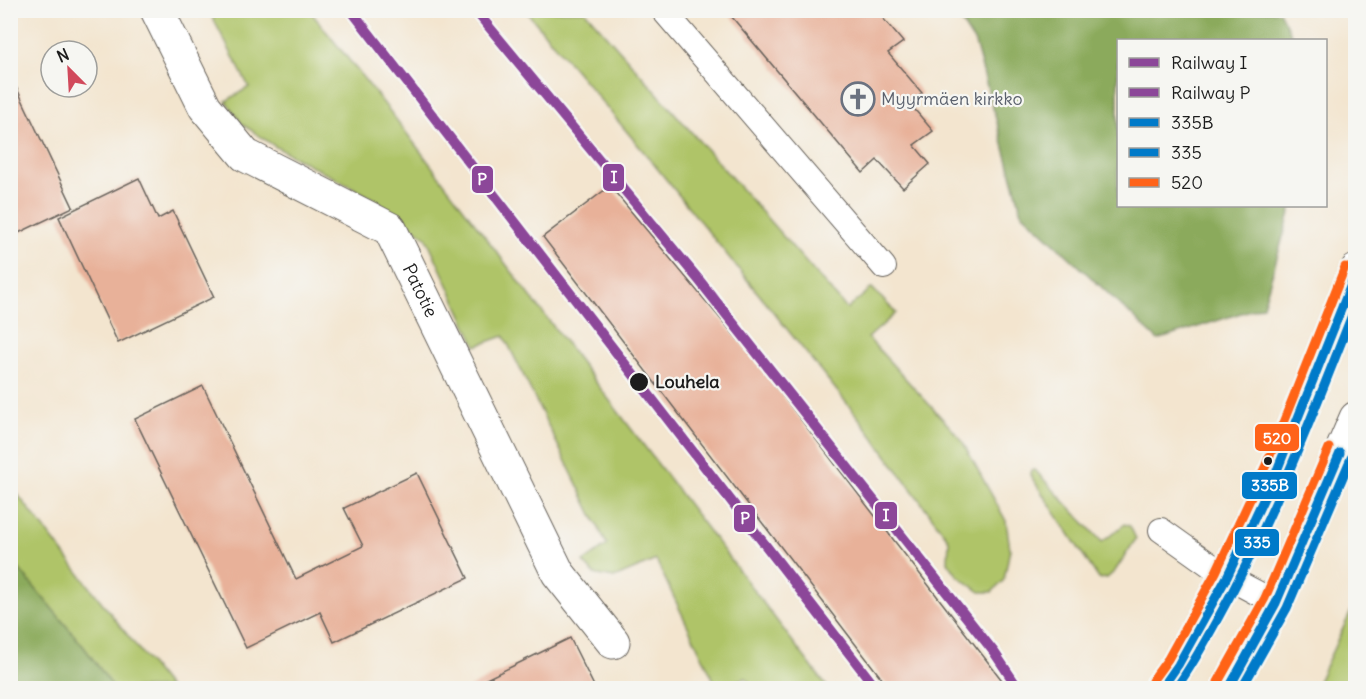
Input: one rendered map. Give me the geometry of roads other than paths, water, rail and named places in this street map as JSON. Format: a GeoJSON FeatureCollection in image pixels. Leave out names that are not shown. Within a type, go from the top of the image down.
{"type":"FeatureCollection","features":[{"type":"Feature","properties":{"kind":"street","name":"Patotie"},"geometry":{"type":"LineString","coordinates":[[157,10],[205,107],[245,155],[390,230],[558,573],[613,642]]}},
{"type":"Feature","properties":{"kind":"street"},"geometry":{"type":"LineString","coordinates":[[1162,688],[1178,665],[1227,577],[1278,468],[1356,271]]}},
{"type":"Feature","properties":{"kind":"street"},"geometry":{"type":"LineString","coordinates":[[1228,688],[1276,603],[1356,418]]}},
{"type":"Feature","properties":{"kind":"lane"},"geometry":{"type":"LineString","coordinates":[[663,10],[884,267]]}},
{"type":"Feature","properties":{"kind":"lane"},"geometry":{"type":"LineString","coordinates":[[1161,530],[1227,577],[1276,603]]}},
{"type":"Feature","properties":{"kind":"rail line","name":"P"},"geometry":{"type":"LineString","coordinates":[[351,10],[876,688]]}},
{"type":"Feature","properties":{"kind":"rail line","name":"I"},"geometry":{"type":"LineString","coordinates":[[475,10],[699,280],[994,652],[1018,688]]}},
{"type":"Feature","properties":{"kind":"place","name":"Myyrmäen kirkko"},"geometry":{"type":"Point","coordinates":[858,99]}},
{"type":"Feature","properties":{"kind":"place","name":"Louhela"},"geometry":{"type":"Point","coordinates":[639,382]}}]}
